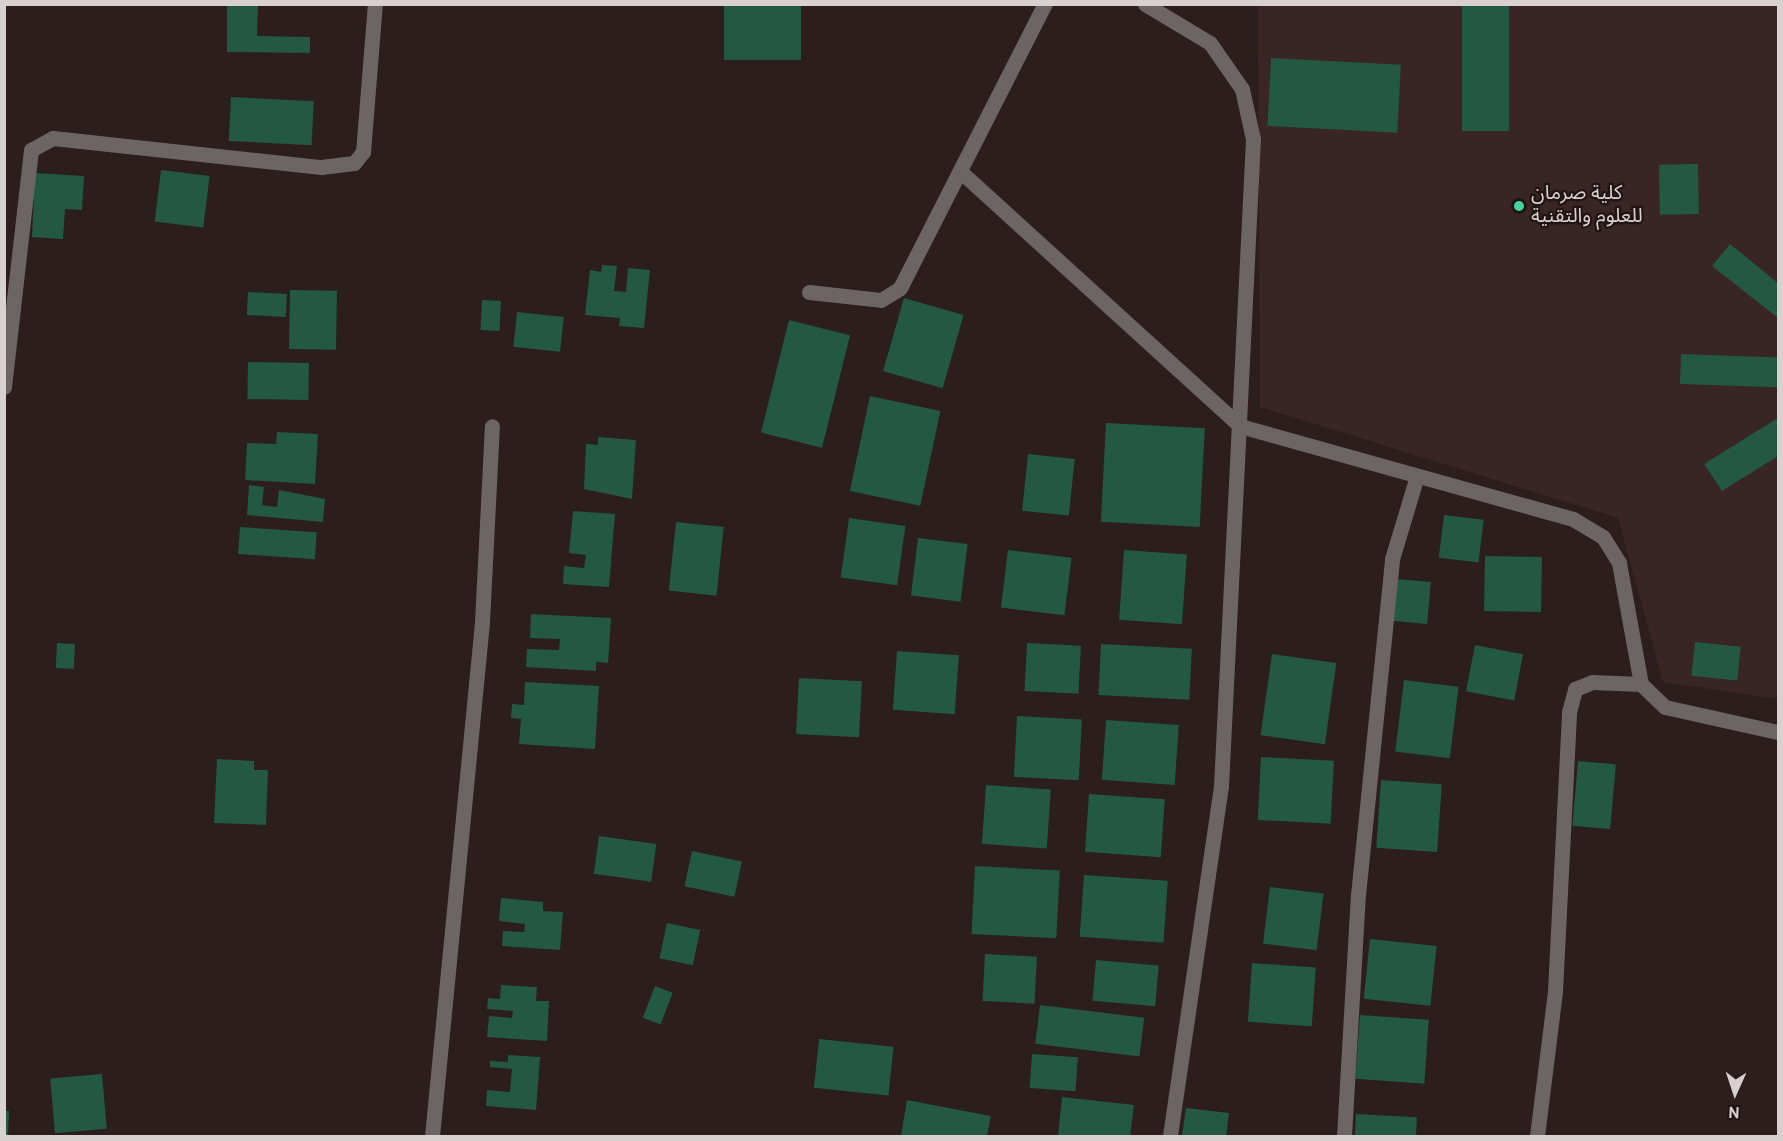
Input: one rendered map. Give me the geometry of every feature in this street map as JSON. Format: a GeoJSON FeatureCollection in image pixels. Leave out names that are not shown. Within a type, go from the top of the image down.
{"type":"FeatureCollection","features":[{"type":"Feature","properties":{"kind":"street"},"geometry":{"type":"LineString","coordinates":[[4,387],[31,150],[53,138],[321,167],[354,163],[363,152],[375,4]]}},
{"type":"Feature","properties":{"kind":"street"},"geometry":{"type":"LineString","coordinates":[[809,292],[881,300],[900,288],[1045,4]]}},
{"type":"Feature","properties":{"kind":"street"},"geometry":{"type":"LineString","coordinates":[[1145,4],[1210,43],[1242,89],[1253,139],[1221,786],[1170,1137]]}},
{"type":"Feature","properties":{"kind":"street"},"geometry":{"type":"LineString","coordinates":[[961,172],[1240,426],[1416,479],[1573,519],[1603,537],[1619,563],[1641,684],[1665,707],[1779,732]]}},
{"type":"Feature","properties":{"kind":"street"},"geometry":{"type":"LineString","coordinates":[[432,1137],[482,622],[492,426]]}},
{"type":"Feature","properties":{"kind":"street"},"geometry":{"type":"LineString","coordinates":[[1344,1137],[1358,896],[1392,559],[1416,479]]}},
{"type":"Feature","properties":{"kind":"street"},"geometry":{"type":"LineString","coordinates":[[1536,1137],[1555,991],[1569,712],[1575,689],[1592,682],[1641,684]]}},
{"type":"Feature","properties":{"kind":"shaded area","name":"كلية صرمان للعلوم والتقنية"},"geometry":{"type":"Polygon","coordinates":[[[1258,5],[1778,5],[1778,699],[1663,682],[1618,518],[1260,407],[1258,5]]]}},
{"type":"Feature","properties":{"kind":"building"},"geometry":{"type":"Polygon","coordinates":[[[227,4],[258,5],[257,36],[310,37],[310,53],[227,52],[227,4]]]}},
{"type":"Feature","properties":{"kind":"building"},"geometry":{"type":"Polygon","coordinates":[[[724,4],[801,4],[801,60],[724,60],[724,4]]]}},
{"type":"Feature","properties":{"kind":"building"},"geometry":{"type":"Polygon","coordinates":[[[1462,4],[1509,4],[1509,131],[1462,131],[1462,4]]]}},
{"type":"Feature","properties":{"kind":"building"},"geometry":{"type":"Polygon","coordinates":[[[1271,58],[1401,65],[1397,133],[1267,126],[1271,58]]]}},
{"type":"Feature","properties":{"kind":"building"},"geometry":{"type":"Polygon","coordinates":[[[231,97],[314,101],[312,145],[229,141],[231,97]]]}},
{"type":"Feature","properties":{"kind":"building"},"geometry":{"type":"Polygon","coordinates":[[[1698,164],[1699,214],[1660,215],[1659,165],[1698,164]]]}},
{"type":"Feature","properties":{"kind":"building"},"geometry":{"type":"Polygon","coordinates":[[[161,170],[210,176],[203,228],[155,222],[161,170]]]}},
{"type":"Feature","properties":{"kind":"building"},"geometry":{"type":"Polygon","coordinates":[[[35,173],[84,176],[82,210],[65,209],[63,239],[32,237],[35,173]]]}},
{"type":"Feature","properties":{"kind":"building"},"geometry":{"type":"Polygon","coordinates":[[[1730,244],[1778,283],[1778,318],[1712,266],[1730,244]]]}},
{"type":"Feature","properties":{"kind":"building"},"geometry":{"type":"Polygon","coordinates":[[[602,265],[617,266],[614,291],[626,292],[628,268],[650,270],[644,328],[619,326],[620,318],[585,315],[590,270],[601,272],[602,265]]]}},
{"type":"Feature","properties":{"kind":"building"},"geometry":{"type":"Polygon","coordinates":[[[290,290],[337,291],[336,350],[289,349],[290,290]]]}},
{"type":"Feature","properties":{"kind":"building"},"geometry":{"type":"Polygon","coordinates":[[[248,292],[287,294],[286,317],[247,315],[248,292]]]}},
{"type":"Feature","properties":{"kind":"building"},"geometry":{"type":"Polygon","coordinates":[[[904,298],[964,315],[943,388],[883,371],[904,298]]]}},
{"type":"Feature","properties":{"kind":"building"},"geometry":{"type":"Polygon","coordinates":[[[482,300],[501,301],[499,331],[480,330],[482,300]]]}},
{"type":"Feature","properties":{"kind":"building"},"geometry":{"type":"Polygon","coordinates":[[[517,312],[564,317],[560,352],[513,347],[517,312]]]}},
{"type":"Feature","properties":{"kind":"building"},"geometry":{"type":"Polygon","coordinates":[[[789,320],[850,335],[822,448],[761,433],[789,320]]]}},
{"type":"Feature","properties":{"kind":"building"},"geometry":{"type":"Polygon","coordinates":[[[1681,354],[1778,357],[1777,387],[1680,384],[1681,354]]]}},
{"type":"Feature","properties":{"kind":"building"},"geometry":{"type":"Polygon","coordinates":[[[248,362],[309,363],[308,400],[247,399],[248,362]]]}},
{"type":"Feature","properties":{"kind":"building"},"geometry":{"type":"Polygon","coordinates":[[[870,396],[940,411],[920,506],[850,491],[870,396]]]}},
{"type":"Feature","properties":{"kind":"building"},"geometry":{"type":"Polygon","coordinates":[[[1778,418],[1778,456],[1722,491],[1704,464],[1778,418]]]}},
{"type":"Feature","properties":{"kind":"building"},"geometry":{"type":"Polygon","coordinates":[[[1106,423],[1205,428],[1200,527],[1101,522],[1106,423]]]}},
{"type":"Feature","properties":{"kind":"building"},"geometry":{"type":"Polygon","coordinates":[[[277,432],[318,434],[315,484],[245,480],[247,443],[276,444],[277,432]]]}},
{"type":"Feature","properties":{"kind":"building"},"geometry":{"type":"Polygon","coordinates":[[[598,437],[636,440],[632,499],[584,489],[586,444],[598,445],[598,437]]]}},
{"type":"Feature","properties":{"kind":"building"},"geometry":{"type":"Polygon","coordinates":[[[1028,454],[1075,459],[1069,516],[1022,511],[1028,454]]]}},
{"type":"Feature","properties":{"kind":"building"},"geometry":{"type":"Polygon","coordinates":[[[249,485],[264,487],[262,505],[277,507],[279,490],[325,499],[323,522],[247,515],[249,485]]]}},
{"type":"Feature","properties":{"kind":"building"},"geometry":{"type":"Polygon","coordinates":[[[573,511],[615,514],[609,587],[563,584],[564,566],[584,568],[586,555],[569,553],[573,511]]]}},
{"type":"Feature","properties":{"kind":"building"},"geometry":{"type":"Polygon","coordinates":[[[1444,515],[1484,520],[1478,563],[1439,558],[1444,515]]]}},
{"type":"Feature","properties":{"kind":"building"},"geometry":{"type":"Polygon","coordinates":[[[849,518],[905,526],[897,585],[841,577],[849,518]]]}},
{"type":"Feature","properties":{"kind":"building"},"geometry":{"type":"Polygon","coordinates":[[[676,522],[724,527],[717,596],[669,591],[676,522]]]}},
{"type":"Feature","properties":{"kind":"building"},"geometry":{"type":"Polygon","coordinates":[[[240,527],[317,532],[315,559],[238,554],[240,527]]]}},
{"type":"Feature","properties":{"kind":"building"},"geometry":{"type":"Polygon","coordinates":[[[918,538],[968,544],[961,602],[911,596],[918,538]]]}},
{"type":"Feature","properties":{"kind":"building"},"geometry":{"type":"Polygon","coordinates":[[[1008,550],[1072,558],[1064,615],[1001,608],[1008,550]]]}},
{"type":"Feature","properties":{"kind":"building"},"geometry":{"type":"Polygon","coordinates":[[[1124,550],[1187,554],[1182,624],[1119,620],[1124,550]]]}},
{"type":"Feature","properties":{"kind":"building"},"geometry":{"type":"Polygon","coordinates":[[[1485,556],[1542,557],[1541,612],[1484,611],[1485,556]]]}},
{"type":"Feature","properties":{"kind":"building"},"geometry":{"type":"Polygon","coordinates":[[[1396,579],[1431,582],[1427,624],[1392,621],[1396,579]]]}},
{"type":"Feature","properties":{"kind":"building"},"geometry":{"type":"Polygon","coordinates":[[[531,614],[611,618],[608,663],[596,662],[596,671],[526,667],[527,649],[559,650],[560,639],[530,638],[531,614]]]}},
{"type":"Feature","properties":{"kind":"building"},"geometry":{"type":"Polygon","coordinates":[[[1695,642],[1741,647],[1737,681],[1691,676],[1695,642]]]}},
{"type":"Feature","properties":{"kind":"building"},"geometry":{"type":"Polygon","coordinates":[[[57,643],[75,644],[74,669],[56,668],[57,643]]]}},
{"type":"Feature","properties":{"kind":"building"},"geometry":{"type":"Polygon","coordinates":[[[1027,643],[1081,646],[1078,694],[1024,691],[1027,643]]]}},
{"type":"Feature","properties":{"kind":"building"},"geometry":{"type":"Polygon","coordinates":[[[1101,644],[1192,649],[1189,700],[1098,695],[1101,644]]]}},
{"type":"Feature","properties":{"kind":"building"},"geometry":{"type":"Polygon","coordinates":[[[1475,645],[1523,654],[1514,700],[1466,691],[1475,645]]]}},
{"type":"Feature","properties":{"kind":"building"},"geometry":{"type":"Polygon","coordinates":[[[897,651],[959,655],[955,714],[893,710],[897,651]]]}},
{"type":"Feature","properties":{"kind":"building"},"geometry":{"type":"Polygon","coordinates":[[[1272,654],[1336,663],[1325,744],[1261,735],[1272,654]]]}},
{"type":"Feature","properties":{"kind":"building"},"geometry":{"type":"Polygon","coordinates":[[[799,678],[862,681],[859,737],[796,734],[799,678]]]}},
{"type":"Feature","properties":{"kind":"building"},"geometry":{"type":"Polygon","coordinates":[[[1404,680],[1459,687],[1450,758],[1395,751],[1404,680]]]}},
{"type":"Feature","properties":{"kind":"building"},"geometry":{"type":"Polygon","coordinates":[[[525,682],[599,686],[595,749],[519,744],[521,719],[511,718],[512,704],[524,705],[525,682]]]}},
{"type":"Feature","properties":{"kind":"building"},"geometry":{"type":"Polygon","coordinates":[[[1017,716],[1082,719],[1079,780],[1014,777],[1017,716]]]}},
{"type":"Feature","properties":{"kind":"building"},"geometry":{"type":"Polygon","coordinates":[[[1106,720],[1179,725],[1175,785],[1102,780],[1106,720]]]}},
{"type":"Feature","properties":{"kind":"building"},"geometry":{"type":"Polygon","coordinates":[[[1261,757],[1334,761],[1331,824],[1258,820],[1261,757]]]}},
{"type":"Feature","properties":{"kind":"building"},"geometry":{"type":"Polygon","coordinates":[[[217,759],[254,761],[254,770],[268,770],[266,825],[214,823],[217,759]]]}},
{"type":"Feature","properties":{"kind":"building"},"geometry":{"type":"Polygon","coordinates":[[[1578,761],[1616,764],[1610,829],[1572,826],[1578,761]]]}},
{"type":"Feature","properties":{"kind":"building"},"geometry":{"type":"Polygon","coordinates":[[[1381,780],[1442,784],[1437,852],[1376,848],[1381,780]]]}},
{"type":"Feature","properties":{"kind":"building"},"geometry":{"type":"Polygon","coordinates":[[[986,785],[1051,790],[1047,848],[982,844],[986,785]]]}},
{"type":"Feature","properties":{"kind":"building"},"geometry":{"type":"Polygon","coordinates":[[[1089,794],[1165,799],[1161,857],[1085,852],[1089,794]]]}},
{"type":"Feature","properties":{"kind":"building"},"geometry":{"type":"Polygon","coordinates":[[[599,836],[656,844],[651,882],[594,874],[599,836]]]}},
{"type":"Feature","properties":{"kind":"building"},"geometry":{"type":"Polygon","coordinates":[[[692,851],[742,862],[734,897],[685,886],[692,851]]]}},
{"type":"Feature","properties":{"kind":"building"},"geometry":{"type":"Polygon","coordinates":[[[975,866],[1060,870],[1056,938],[971,934],[975,866]]]}},
{"type":"Feature","properties":{"kind":"building"},"geometry":{"type":"Polygon","coordinates":[[[1084,875],[1168,881],[1163,943],[1080,937],[1084,875]]]}},
{"type":"Feature","properties":{"kind":"building"},"geometry":{"type":"Polygon","coordinates":[[[1270,887],[1324,894],[1317,950],[1263,944],[1270,887]]]}},
{"type":"Feature","properties":{"kind":"building"},"geometry":{"type":"Polygon","coordinates":[[[501,898],[543,902],[543,911],[563,912],[560,950],[502,946],[503,931],[524,932],[525,924],[499,921],[501,898]]]}},
{"type":"Feature","properties":{"kind":"building"},"geometry":{"type":"Polygon","coordinates":[[[667,923],[700,930],[693,965],[660,958],[667,923]]]}},
{"type":"Feature","properties":{"kind":"building"},"geometry":{"type":"Polygon","coordinates":[[[1370,939],[1437,946],[1430,1006],[1364,999],[1370,939]]]}},
{"type":"Feature","properties":{"kind":"building"},"geometry":{"type":"Polygon","coordinates":[[[985,954],[1037,957],[1034,1004],[983,1001],[985,954]]]}},
{"type":"Feature","properties":{"kind":"building"},"geometry":{"type":"Polygon","coordinates":[[[1096,960],[1159,965],[1155,1006],[1092,1001],[1096,960]]]}},
{"type":"Feature","properties":{"kind":"building"},"geometry":{"type":"Polygon","coordinates":[[[1252,963],[1316,967],[1312,1026],[1248,1022],[1252,963]]]}},
{"type":"Feature","properties":{"kind":"building"},"geometry":{"type":"Polygon","coordinates":[[[501,985],[537,987],[536,1001],[549,1001],[547,1041],[487,1037],[489,1016],[512,1018],[513,1011],[487,1009],[488,998],[500,999],[501,985]]]}},
{"type":"Feature","properties":{"kind":"building"},"geometry":{"type":"Polygon","coordinates":[[[655,986],[673,993],[661,1025],[643,1018],[655,986]]]}},
{"type":"Feature","properties":{"kind":"building"},"geometry":{"type":"Polygon","coordinates":[[[1040,1005],[1144,1018],[1139,1057],[1035,1044],[1040,1005]]]}},
{"type":"Feature","properties":{"kind":"building"},"geometry":{"type":"Polygon","coordinates":[[[1360,1015],[1429,1020],[1424,1084],[1356,1079],[1360,1015]]]}},
{"type":"Feature","properties":{"kind":"building"},"geometry":{"type":"Polygon","coordinates":[[[819,1039],[894,1047],[888,1096],[814,1088],[819,1039]]]}},
{"type":"Feature","properties":{"kind":"building"},"geometry":{"type":"Polygon","coordinates":[[[1032,1054],[1078,1057],[1076,1091],[1030,1088],[1032,1054]]]}},
{"type":"Feature","properties":{"kind":"building"},"geometry":{"type":"Polygon","coordinates":[[[508,1055],[540,1057],[536,1110],[486,1106],[487,1090],[510,1092],[512,1069],[490,1067],[490,1061],[508,1062],[508,1055]]]}},
{"type":"Feature","properties":{"kind":"building"},"geometry":{"type":"Polygon","coordinates":[[[102,1074],[107,1129],[55,1133],[50,1079],[102,1074]]]}},
{"type":"Feature","properties":{"kind":"building"},"geometry":{"type":"Polygon","coordinates":[[[1062,1097],[1134,1105],[1130,1136],[1058,1136],[1062,1097]]]}},
{"type":"Feature","properties":{"kind":"building"},"geometry":{"type":"Polygon","coordinates":[[[907,1100],[991,1116],[987,1136],[901,1136],[907,1100]]]}},
{"type":"Feature","properties":{"kind":"building"},"geometry":{"type":"Polygon","coordinates":[[[1186,1108],[1229,1113],[1226,1136],[1182,1136],[1186,1108]]]}},
{"type":"Feature","properties":{"kind":"building"},"geometry":{"type":"Polygon","coordinates":[[[4,1111],[9,1111],[8,1136],[4,1136],[4,1111]]]}},
{"type":"Feature","properties":{"kind":"building"},"geometry":{"type":"Polygon","coordinates":[[[1356,1114],[1417,1117],[1416,1136],[1355,1136],[1356,1114]]]}},
{"type":"Feature","properties":{"kind":"place","name":"كلية صرمان للعلوم والتقنية"},"geometry":{"type":"Point","coordinates":[1519,206]}}]}
